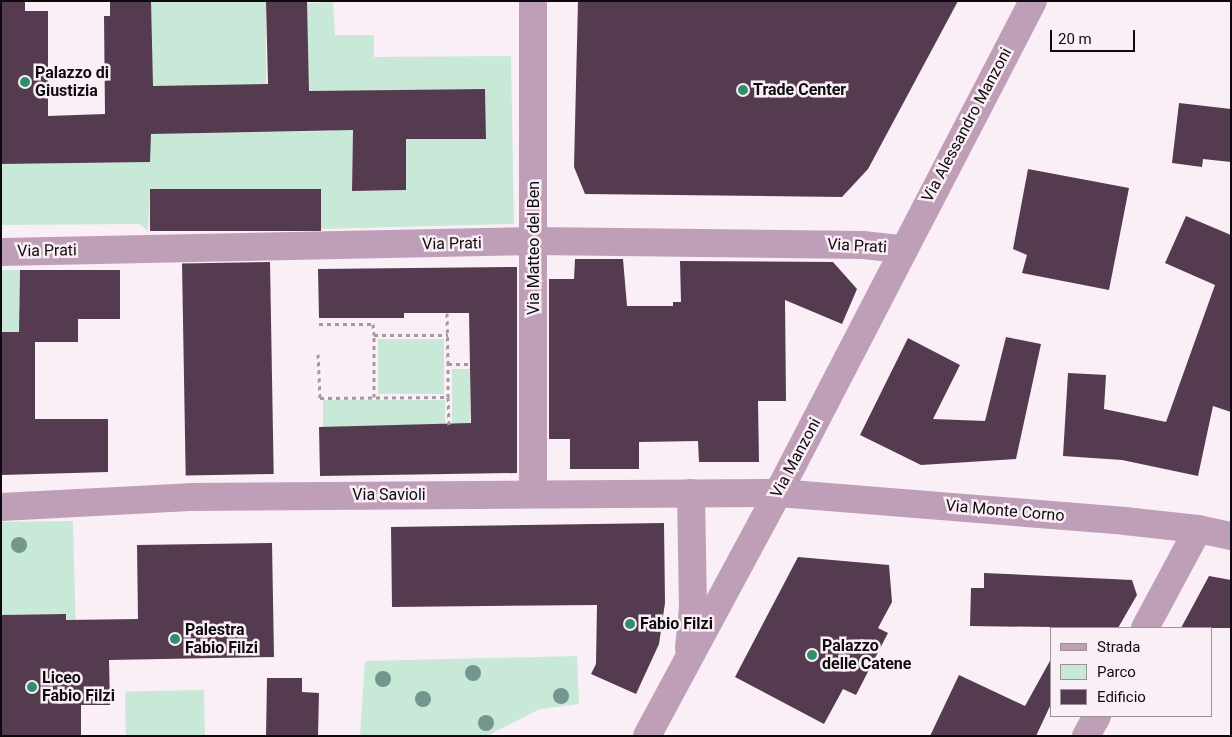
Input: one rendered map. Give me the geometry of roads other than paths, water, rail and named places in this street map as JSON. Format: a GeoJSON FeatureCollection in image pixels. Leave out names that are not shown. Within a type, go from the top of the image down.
{"type":"FeatureCollection","features":[{"type":"Feature","properties":{"kind":"street","name":"Via Matteo del Ben"},"geometry":{"type":"LineString","coordinates":[[533,1],[535,241],[533,494]]}},
{"type":"Feature","properties":{"kind":"street","name":"Via Alessandro Manzoni"},"geometry":{"type":"LineString","coordinates":[[902,249],[1033,1]]}},
{"type":"Feature","properties":{"kind":"street","name":"Via Prati"},"geometry":{"type":"LineString","coordinates":[[1,252],[535,241],[863,245],[902,249]]}},
{"type":"Feature","properties":{"kind":"street","name":"Via Manzoni"},"geometry":{"type":"LineString","coordinates":[[647,736],[687,665],[778,492],[902,249]]}},
{"type":"Feature","properties":{"kind":"street","name":"Via Savioli"},"geometry":{"type":"LineString","coordinates":[[1,507],[190,496],[778,492]]}},
{"type":"Feature","properties":{"kind":"street","name":"Via Monte Corno"},"geometry":{"type":"LineString","coordinates":[[778,492],[1198,529],[1231,536]]}},
{"type":"Feature","properties":{"kind":"street","name":"Via Manzoni"},"geometry":{"type":"LineString","coordinates":[[687,665],[693,608],[691,493]]}},
{"type":"Feature","properties":{"kind":"street"},"geometry":{"type":"LineString","coordinates":[[1146,627],[1198,529]]}},
{"type":"Feature","properties":{"kind":"street"},"geometry":{"type":"LineString","coordinates":[[1086,736],[1096,717]]}},
{"type":"Feature","properties":{"kind":"place","name":"Palazzo di Giustizia"},"geometry":{"type":"Point","coordinates":[25,82]}},
{"type":"Feature","properties":{"kind":"place","name":"Trade Center"},"geometry":{"type":"Point","coordinates":[743,90]}},
{"type":"Feature","properties":{"kind":"place","name":"Fabio Filzi"},"geometry":{"type":"Point","coordinates":[630,624]}},
{"type":"Feature","properties":{"kind":"place","name":"Palestra Fabio Filzi"},"geometry":{"type":"Point","coordinates":[175,639]}},
{"type":"Feature","properties":{"kind":"place","name":"Palazzo delle Catene"},"geometry":{"type":"Point","coordinates":[812,655]}},
{"type":"Feature","properties":{"kind":"place","name":"Liceo Fabio Filzi"},"geometry":{"type":"Point","coordinates":[32,687]}}]}
